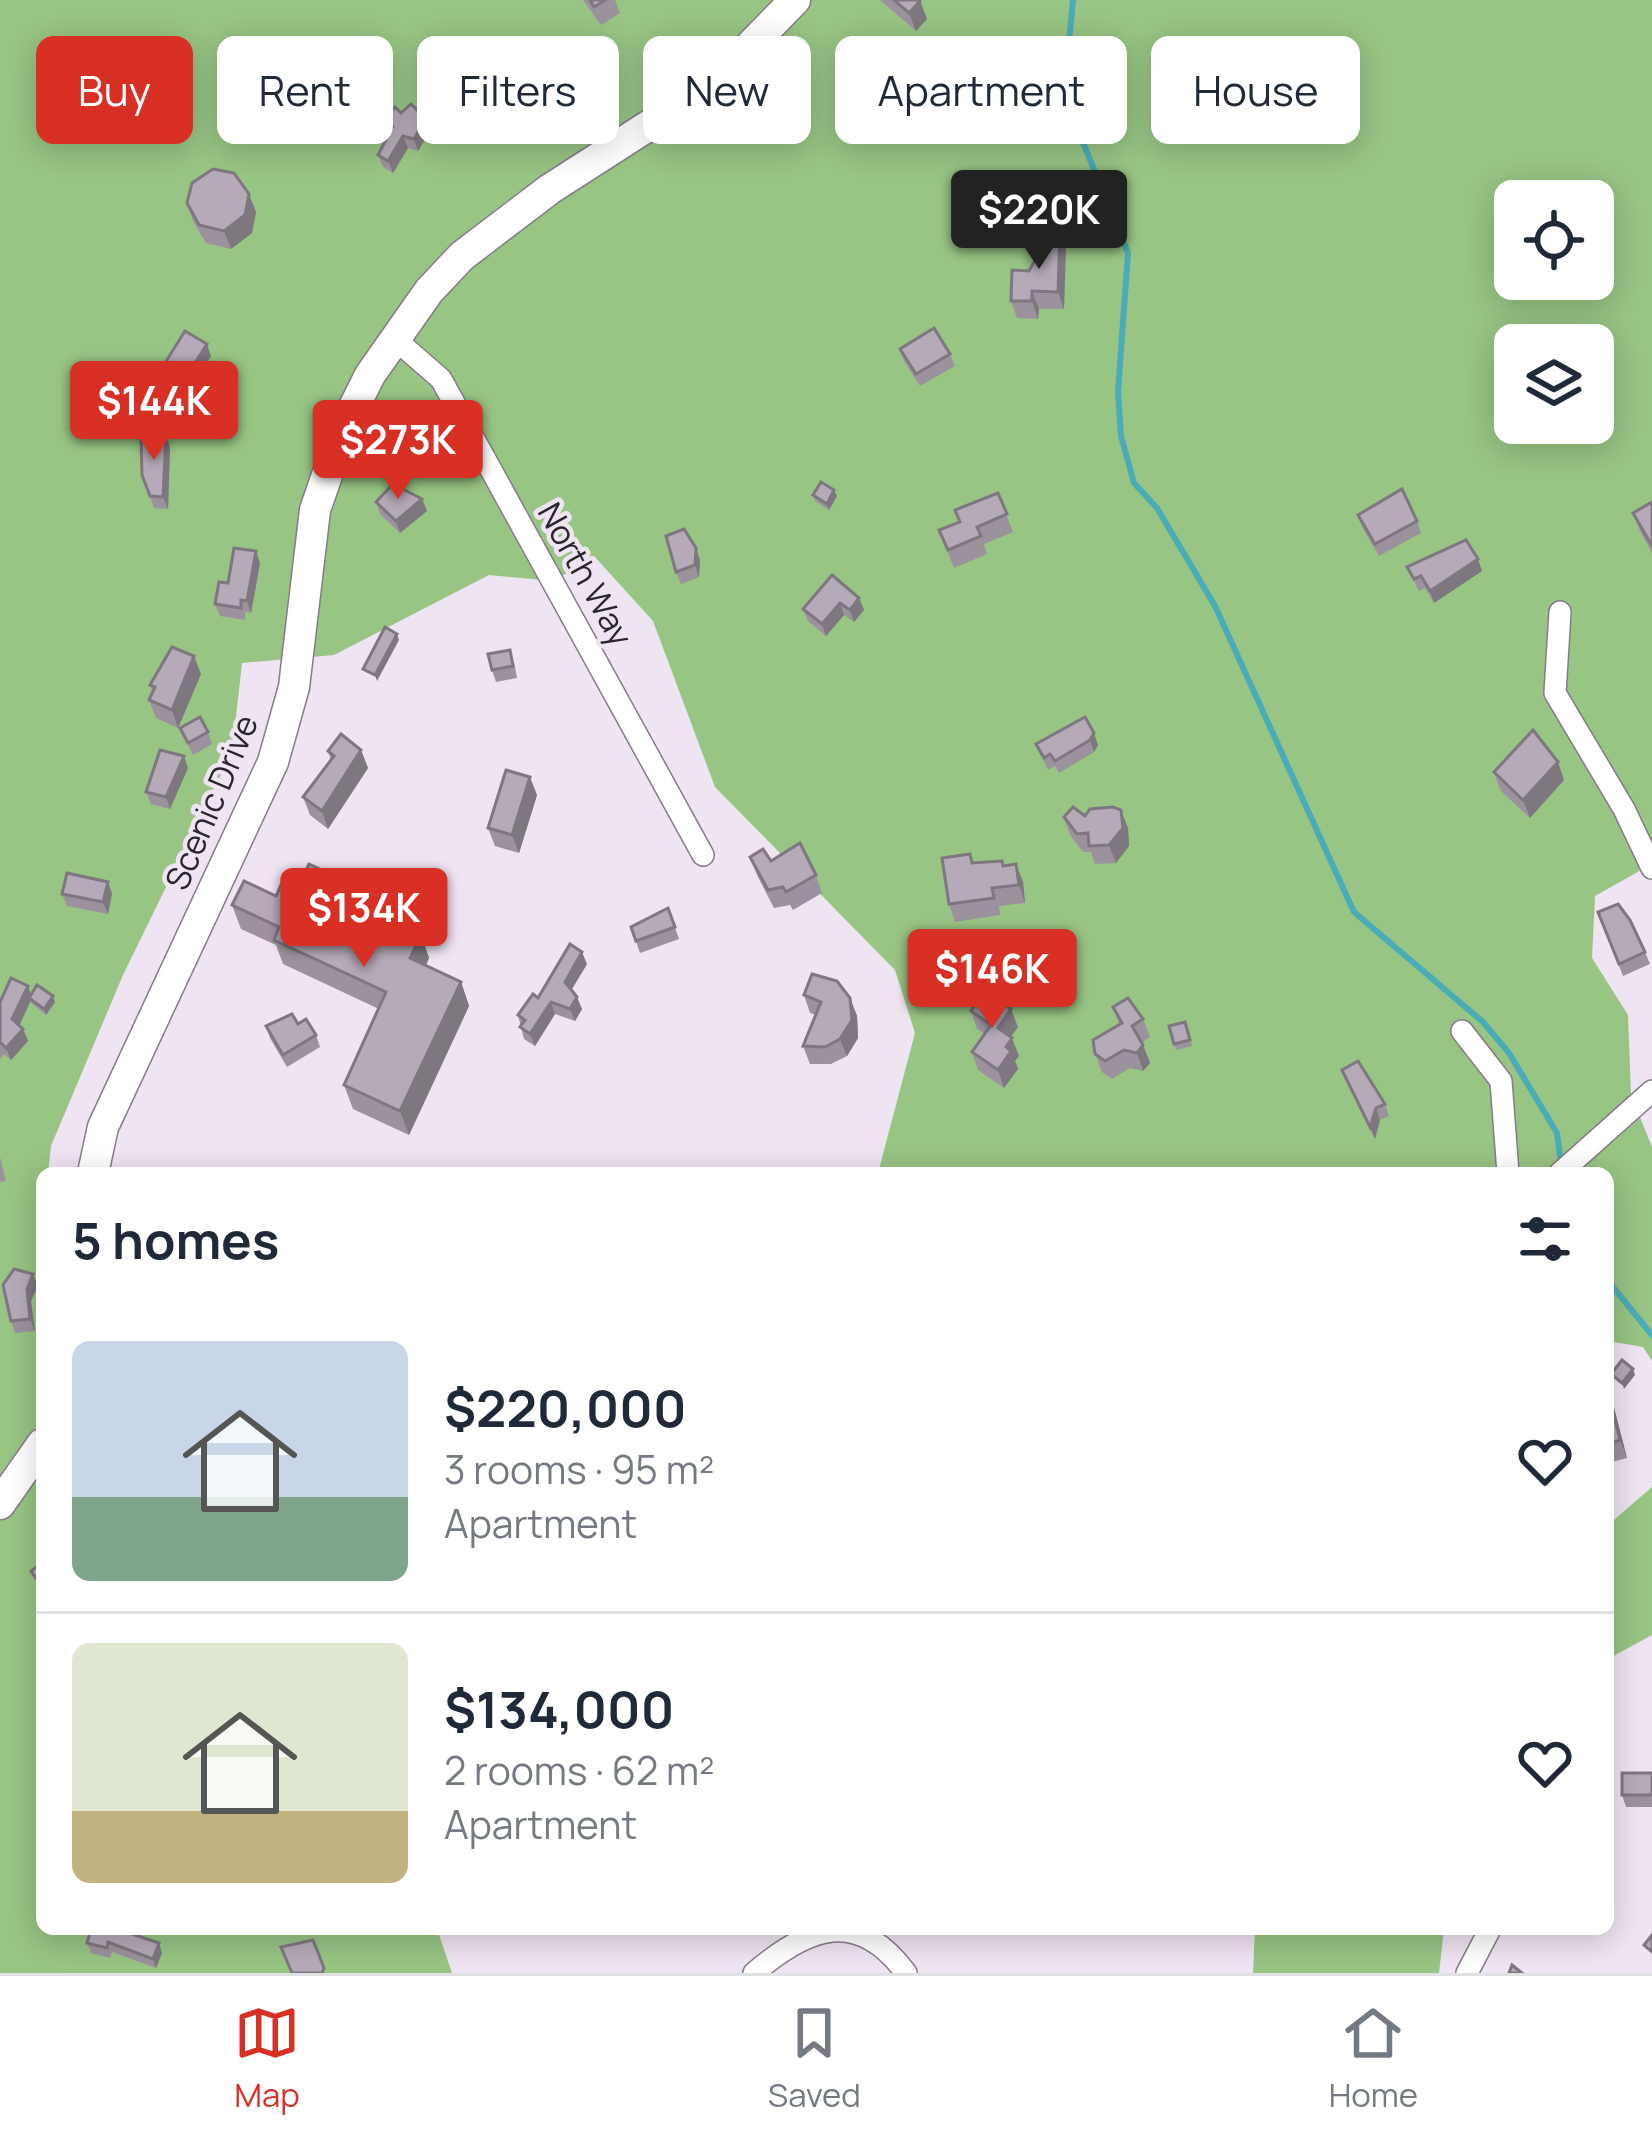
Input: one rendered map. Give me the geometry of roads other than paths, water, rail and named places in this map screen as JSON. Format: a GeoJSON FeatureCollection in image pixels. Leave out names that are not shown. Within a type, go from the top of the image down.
{"type":"FeatureCollection","features":[{"type":"Feature","properties":{"kind":"street","name":"Scenic Drive"},"geometry":{"type":"LineString","coordinates":[[95,1167],[121,1088],[273,763],[294,687],[315,510],[343,429],[395,339],[462,256],[550,189],[712,85],[766,36],[795,0]]}},
{"type":"Feature","properties":{"kind":"street","name":"North Way"},"geometry":{"type":"LineString","coordinates":[[395,339],[441,379],[703,855]]}},
{"type":"Feature","properties":{"kind":"street"},"geometry":{"type":"LineString","coordinates":[[1560,612],[1555,693],[1652,868]]}},
{"type":"Feature","properties":{"kind":"street"},"geometry":{"type":"LineString","coordinates":[[1462,1031],[1501,1081],[1508,1167]]}},
{"type":"Feature","properties":{"kind":"street"},"geometry":{"type":"LineString","coordinates":[[1567,1167],[1652,1091]]}},
{"type":"Feature","properties":{"kind":"street"},"geometry":{"type":"LineString","coordinates":[[0,1504],[36,1453]]}},
{"type":"Feature","properties":{"kind":"street"},"geometry":{"type":"LineString","coordinates":[[754,1973],[794,1943],[818,1935]]}},
{"type":"Feature","properties":{"kind":"street"},"geometry":{"type":"LineString","coordinates":[[862,1935],[873,1937],[906,1973]]}},
{"type":"Feature","properties":{"kind":"street"},"geometry":{"type":"LineString","coordinates":[[1467,1973],[1487,1935]]}},
{"type":"Feature","properties":{"kind":"waterway"},"geometry":{"type":"LineString","coordinates":[[1073,0],[1064,96],[1128,253],[1118,392],[1121,436],[1134,483],[1157,508],[1215,606],[1354,912],[1483,1022],[1509,1053],[1557,1133],[1561,1163]]}},
{"type":"Feature","properties":{"kind":"waterway"},"geometry":{"type":"LineString","coordinates":[[1614,1288],[1652,1335]]}}]}
